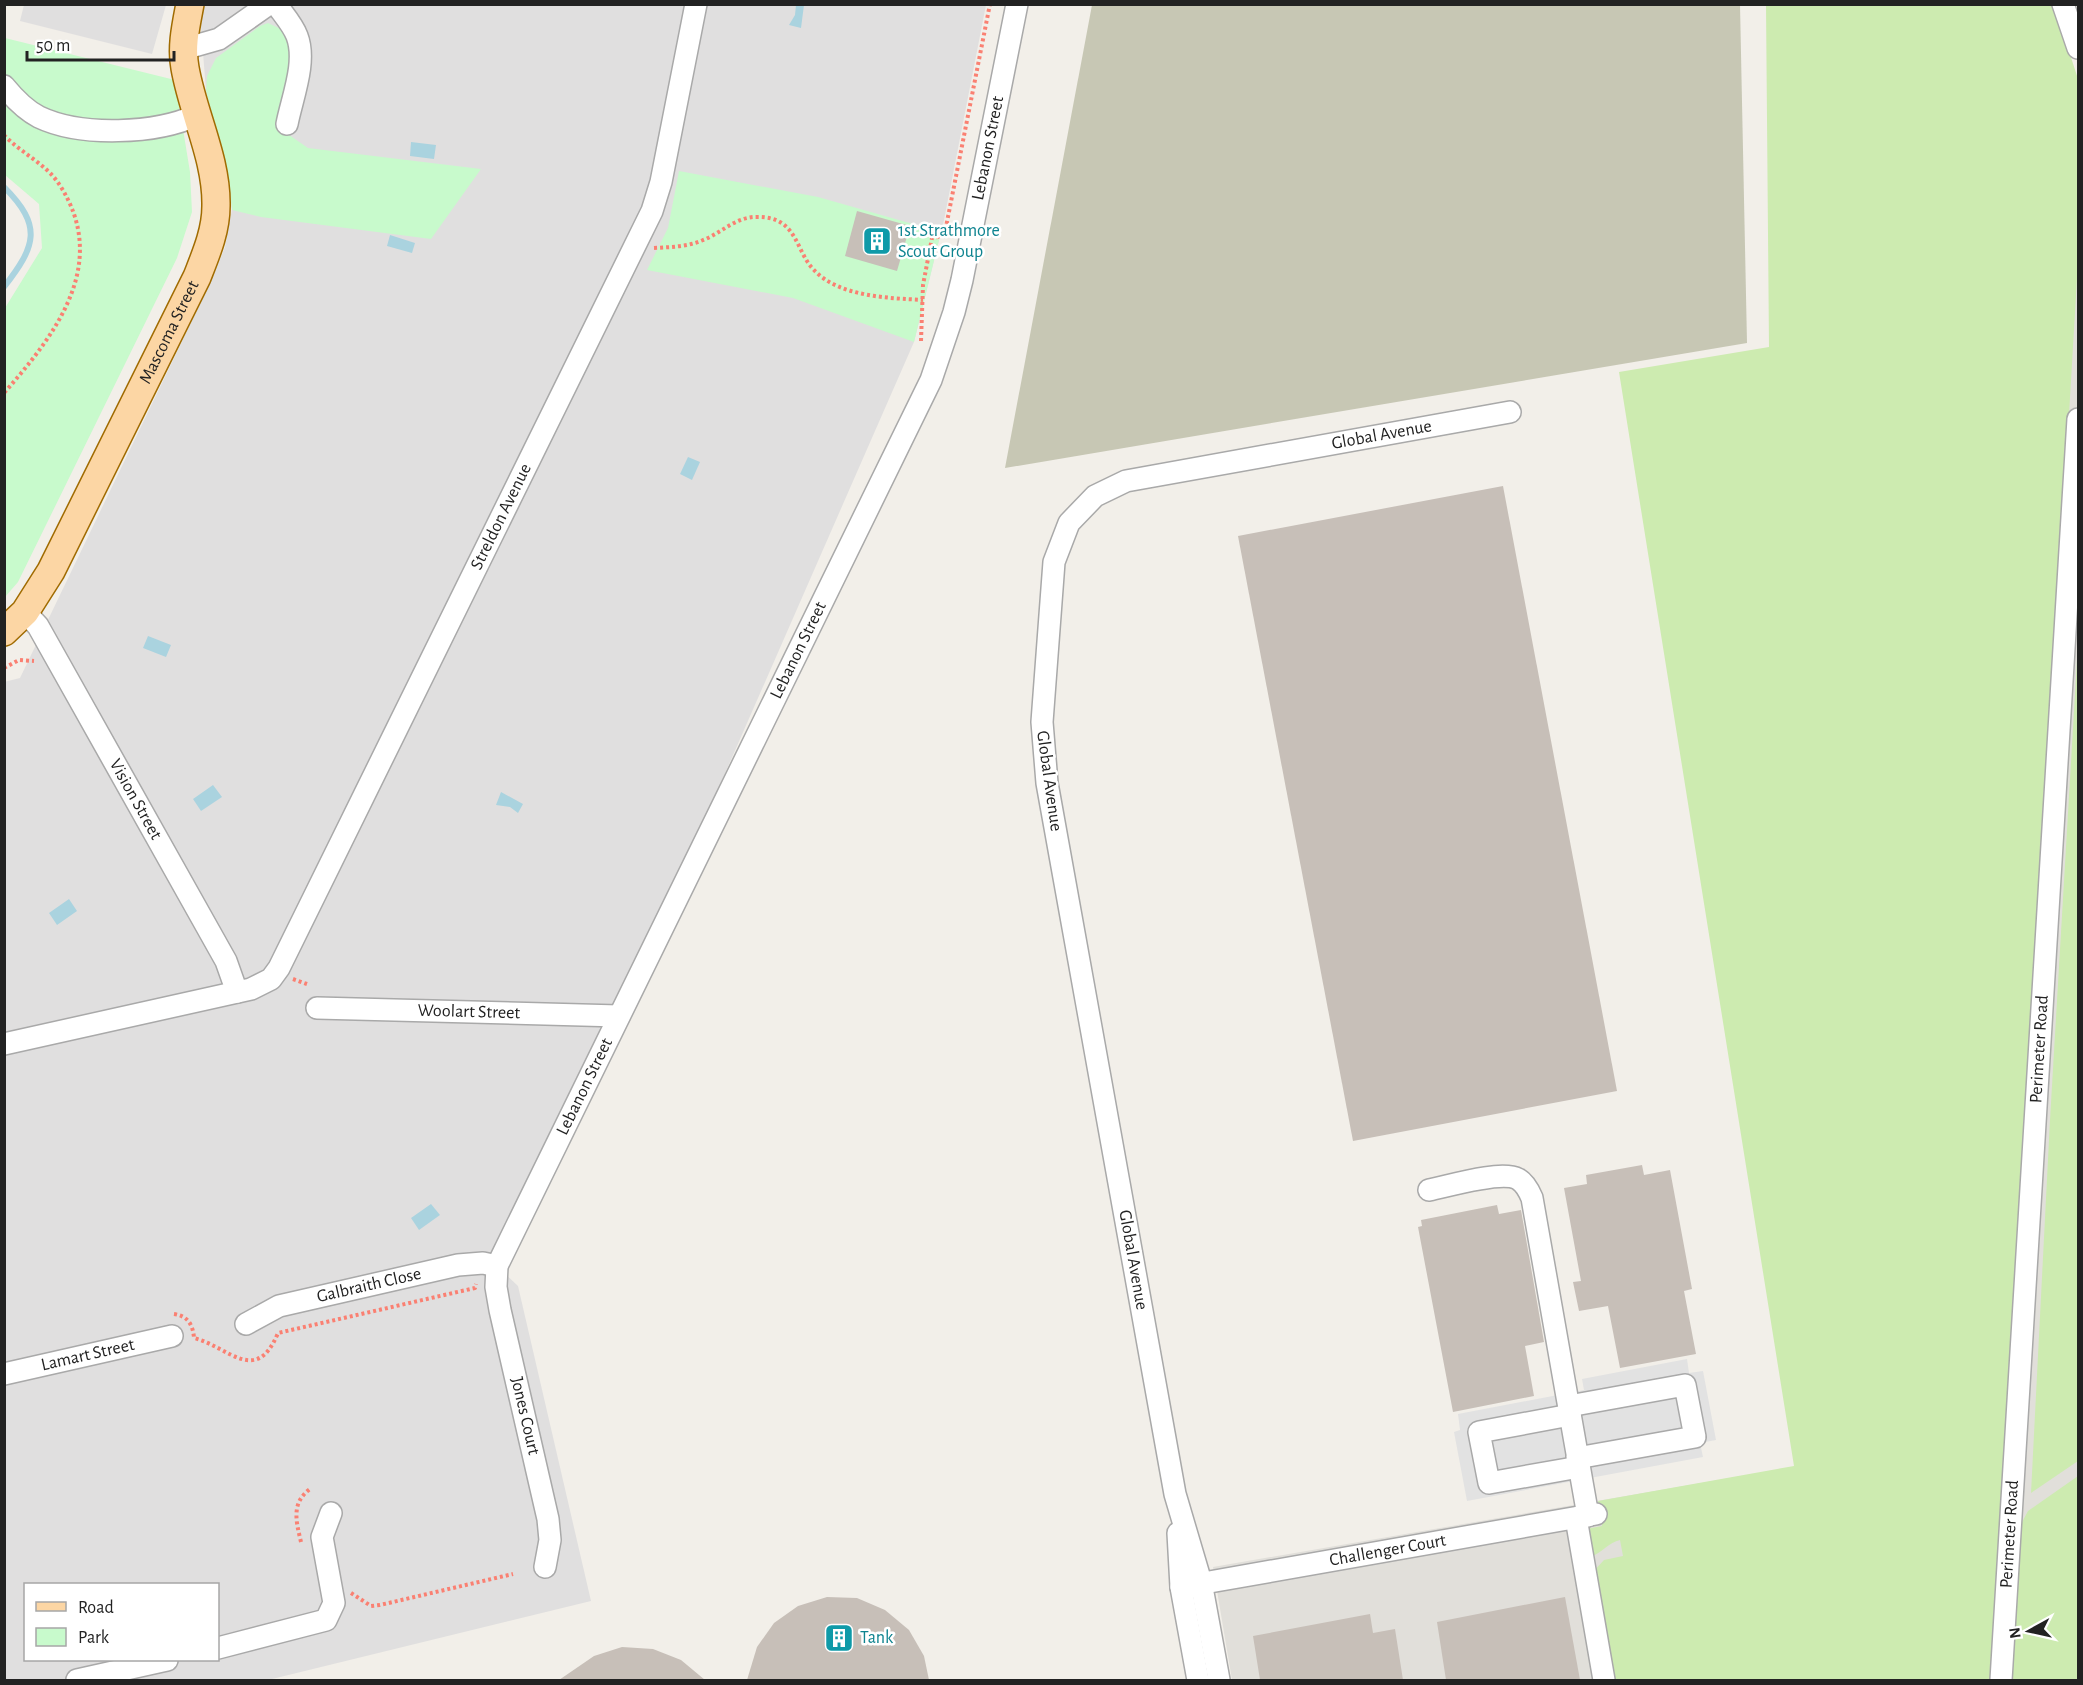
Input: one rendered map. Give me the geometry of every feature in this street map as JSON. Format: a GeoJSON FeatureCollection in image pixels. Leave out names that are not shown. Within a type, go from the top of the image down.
{"type":"FeatureCollection","features":[{"type":"Feature","properties":{"kind":"main road","name":"Mascoma Street"},"geometry":{"type":"LineString","coordinates":[[4,632],[25,612],[51,571],[197,277],[209,246],[216,207],[215,186],[185,68],[184,49],[190,4]]}},
{"type":"Feature","properties":{"kind":"street"},"geometry":{"type":"LineString","coordinates":[[184,49],[219,39],[269,4]]}},
{"type":"Feature","properties":{"kind":"street"},"geometry":{"type":"LineString","coordinates":[[276,4],[293,28],[300,48],[300,63],[287,124]]}},
{"type":"Feature","properties":{"kind":"street","name":"Streldon Avenue"},"geometry":{"type":"LineString","coordinates":[[237,992],[251,989],[271,979],[290,949],[652,211],[661,182],[696,4]]}},
{"type":"Feature","properties":{"kind":"street","name":"Lebanon Street"},"geometry":{"type":"LineString","coordinates":[[488,1265],[619,1016],[931,380],[954,312],[962,280],[1017,4]]}},
{"type":"Feature","properties":{"kind":"street"},"geometry":{"type":"LineString","coordinates":[[2063,4],[2079,48]]}},
{"type":"Feature","properties":{"kind":"street"},"geometry":{"type":"LineString","coordinates":[[4,86],[13,97],[37,116],[59,124],[91,129],[161,127],[177,124],[197,115]]}},
{"type":"Feature","properties":{"kind":"street","name":"Global Avenue"},"geometry":{"type":"LineString","coordinates":[[1198,1680],[1191,1584],[1047,783],[1042,722],[1054,562],[1069,523],[1095,496],[1126,481],[1510,412]]}},
{"type":"Feature","properties":{"kind":"street","name":"Perimeter Road"},"geometry":{"type":"LineString","coordinates":[[2001,1680],[2079,419]]}},
{"type":"Feature","properties":{"kind":"street","name":"Vision Street"},"geometry":{"type":"LineString","coordinates":[[25,612],[38,626],[226,961],[237,992]]}},
{"type":"Feature","properties":{"kind":"street"},"geometry":{"type":"LineString","coordinates":[[4,1044],[237,992]]}},
{"type":"Feature","properties":{"kind":"street","name":"Woolart Street"},"geometry":{"type":"LineString","coordinates":[[317,1008],[619,1016]]}},
{"type":"Feature","properties":{"kind":"street"},"geometry":{"type":"LineString","coordinates":[[1429,1190],[1502,1176],[1517,1178],[1524,1183],[1532,1198],[1578,1462],[1604,1680]]}},
{"type":"Feature","properties":{"kind":"street","name":"Galbraith Close"},"geometry":{"type":"LineString","coordinates":[[246,1324],[279,1306],[458,1265],[488,1265]]}},
{"type":"Feature","properties":{"kind":"street","name":"Jones Court"},"geometry":{"type":"LineString","coordinates":[[488,1265],[496,1287],[548,1519],[550,1540],[545,1567]]}},
{"type":"Feature","properties":{"kind":"street","name":"Lamart Street"},"geometry":{"type":"LineString","coordinates":[[4,1374],[172,1336]]}},
{"type":"Feature","properties":{"kind":"street"},"geometry":{"type":"LineString","coordinates":[[1685,1385],[1695,1437],[1578,1462],[1489,1483],[1479,1432],[1685,1385]]}},
{"type":"Feature","properties":{"kind":"street"},"geometry":{"type":"LineString","coordinates":[[219,1648],[326,1620],[333,1609],[333,1597],[322,1545],[323,1531],[331,1513]]}},
{"type":"Feature","properties":{"kind":"street","name":"Challenger Court"},"geometry":{"type":"LineString","coordinates":[[1191,1584],[1586,1516]]}},
{"type":"Feature","properties":{"kind":"street","name":"Global Avenue"},"geometry":{"type":"LineString","coordinates":[[1191,1584],[1219,1680]]}},
{"type":"Feature","properties":{"kind":"street"},"geometry":{"type":"LineString","coordinates":[[77,1680],[158,1661]]}},
{"type":"Feature","properties":{"kind":"path"},"geometry":{"type":"LineString","coordinates":[[921,342],[923,300],[932,238],[938,237],[946,227],[990,4]]}},
{"type":"Feature","properties":{"kind":"path"},"geometry":{"type":"LineString","coordinates":[[4,135],[59,184],[71,209],[79,236],[81,265],[74,291],[60,320],[4,393]]}},
{"type":"Feature","properties":{"kind":"path"},"geometry":{"type":"LineString","coordinates":[[653,248],[683,247],[705,240],[739,220],[758,217],[776,221],[791,231],[813,270],[831,283],[891,298],[923,300]]}},
{"type":"Feature","properties":{"kind":"path"},"geometry":{"type":"LineString","coordinates":[[4,669],[20,660],[39,663]]}},
{"type":"Feature","properties":{"kind":"path"},"geometry":{"type":"LineString","coordinates":[[292,979],[307,984]]}},
{"type":"Feature","properties":{"kind":"path"},"geometry":{"type":"LineString","coordinates":[[164,1315],[173,1314],[185,1318],[191,1324],[194,1338],[204,1340],[237,1359],[254,1359],[264,1356],[273,1346],[278,1333],[475,1288],[488,1265]]}},
{"type":"Feature","properties":{"kind":"path"},"geometry":{"type":"LineString","coordinates":[[304,1553],[295,1510],[304,1493],[310,1489]]}},
{"type":"Feature","properties":{"kind":"path"},"geometry":{"type":"LineString","coordinates":[[333,1597],[351,1593],[371,1606],[380,1605],[513,1574]]}},
{"type":"Feature","properties":{"kind":"shaded area"},"geometry":{"type":"Polygon","coordinates":[[[24,4],[166,5],[152,54],[20,21],[24,4]]]}},
{"type":"Feature","properties":{"kind":"shaded area"},"geometry":{"type":"Polygon","coordinates":[[[203,5],[986,5],[944,220],[914,342],[620,1013],[497,1266],[518,1286],[591,1601],[268,1680],[5,1680],[4,682],[20,678],[213,277],[225,247],[232,209],[228,175],[206,91],[201,27],[203,5]]]}},
{"type":"Feature","properties":{"kind":"shaded area"},"geometry":{"type":"Polygon","coordinates":[[[1092,5],[1740,5],[1747,343],[1005,468],[1092,5]]]}},
{"type":"Feature","properties":{"kind":"shaded area"},"geometry":{"type":"Polygon","coordinates":[[[2078,174],[2078,1680],[1232,1680],[1213,1567],[1999,1432],[2078,174]]]}},
{"type":"Feature","properties":{"kind":"shaded area"},"geometry":{"type":"Polygon","coordinates":[[[1687,1359],[1689,1373],[1703,1371],[1716,1440],[1700,1443],[1703,1457],[1467,1501],[1454,1432],[1460,1430],[1458,1414],[1584,1390],[1582,1379],[1687,1359]]]}},
{"type":"Feature","properties":{"kind":"green space"},"geometry":{"type":"Polygon","coordinates":[[[1766,5],[2054,5],[2078,79],[2078,261],[1995,1680],[1612,1680],[1592,1573],[1604,1560],[1623,1556],[1620,1540],[1590,1557],[1586,1529],[1602,1526],[1598,1501],[1794,1466],[1619,372],[1769,347],[1766,5]]]}},
{"type":"Feature","properties":{"kind":"green space"},"geometry":{"type":"Polygon","coordinates":[[[268,23],[285,31],[293,51],[279,128],[308,148],[481,169],[431,239],[261,217],[232,210],[228,175],[206,91],[207,76],[216,58],[260,26],[268,23]]]}},
{"type":"Feature","properties":{"kind":"green space"},"geometry":{"type":"Polygon","coordinates":[[[5,38],[175,80],[190,172],[192,212],[177,258],[18,582],[5,597],[5,308],[42,248],[39,204],[5,175],[5,38]]]}},
{"type":"Feature","properties":{"kind":"green space"},"geometry":{"type":"Polygon","coordinates":[[[679,171],[818,197],[941,232],[914,342],[793,298],[647,270],[668,228],[679,171]]]}},
{"type":"Feature","properties":{"kind":"green space"},"geometry":{"type":"Polygon","coordinates":[[[2078,643],[2078,1461],[2031,1493],[2050,1120],[2078,643]]]}},
{"type":"Feature","properties":{"kind":"green space"},"geometry":{"type":"Polygon","coordinates":[[[2078,1476],[2078,1680],[2010,1680],[2020,1526],[2028,1511],[2078,1476]]]}},
{"type":"Feature","properties":{"kind":"water"},"geometry":{"type":"Polygon","coordinates":[[[796,5],[804,5],[801,28],[789,25],[795,15],[796,5]]]}},
{"type":"Feature","properties":{"kind":"water"},"geometry":{"type":"Polygon","coordinates":[[[411,142],[436,145],[434,159],[410,156],[411,142]]]}},
{"type":"Feature","properties":{"kind":"water"},"geometry":{"type":"Polygon","coordinates":[[[390,235],[415,243],[412,253],[387,246],[390,235]]]}},
{"type":"Feature","properties":{"kind":"water"},"geometry":{"type":"Polygon","coordinates":[[[688,457],[700,462],[692,480],[680,474],[688,457]]]}},
{"type":"Feature","properties":{"kind":"water"},"geometry":{"type":"Polygon","coordinates":[[[148,636],[171,645],[166,657],[143,648],[148,636]]]}},
{"type":"Feature","properties":{"kind":"water"},"geometry":{"type":"Polygon","coordinates":[[[213,785],[222,797],[201,811],[193,799],[213,785]]]}},
{"type":"Feature","properties":{"kind":"water"},"geometry":{"type":"Polygon","coordinates":[[[501,792],[523,804],[518,813],[510,807],[496,805],[501,792]]]}},
{"type":"Feature","properties":{"kind":"water"},"geometry":{"type":"Polygon","coordinates":[[[69,899],[77,911],[57,925],[49,913],[69,899]]]}},
{"type":"Feature","properties":{"kind":"water"},"geometry":{"type":"Polygon","coordinates":[[[431,1204],[440,1215],[419,1230],[411,1218],[431,1204]]]}},
{"type":"Feature","properties":{"kind":"building","name":"1st Strathmore Scout Group"},"geometry":{"type":"Polygon","coordinates":[[[857,211],[910,226],[897,271],[845,256],[857,211]]]}},
{"type":"Feature","properties":{"kind":"building"},"geometry":{"type":"Polygon","coordinates":[[[1503,486],[1617,1091],[1353,1141],[1238,536],[1503,486]]]}},
{"type":"Feature","properties":{"kind":"building"},"geometry":{"type":"Polygon","coordinates":[[[1642,1165],[1644,1175],[1670,1170],[1692,1289],[1684,1291],[1696,1354],[1620,1368],[1608,1306],[1579,1311],[1573,1282],[1581,1281],[1564,1188],[1587,1184],[1586,1175],[1642,1165]]]}},
{"type":"Feature","properties":{"kind":"building"},"geometry":{"type":"Polygon","coordinates":[[[1497,1205],[1499,1214],[1521,1210],[1544,1342],[1525,1346],[1534,1396],[1453,1412],[1418,1227],[1422,1226],[1421,1220],[1497,1205]]]}},
{"type":"Feature","properties":{"kind":"building","name":"Tank"},"geometry":{"type":"Polygon","coordinates":[[[827,1597],[857,1598],[885,1610],[909,1630],[924,1656],[929,1680],[747,1680],[757,1647],[774,1623],[798,1606],[827,1597]]]}},
{"type":"Feature","properties":{"kind":"building"},"geometry":{"type":"Polygon","coordinates":[[[1565,1597],[1580,1680],[1446,1680],[1437,1622],[1565,1597]]]}},
{"type":"Feature","properties":{"kind":"building"},"geometry":{"type":"Polygon","coordinates":[[[1370,1614],[1373,1633],[1395,1629],[1403,1680],[1260,1680],[1253,1636],[1370,1614]]]}},
{"type":"Feature","properties":{"kind":"building"},"geometry":{"type":"Polygon","coordinates":[[[622,1647],[653,1649],[681,1660],[705,1680],[559,1680],[594,1656],[622,1647]]]}},
{"type":"Feature","properties":{"kind":"waterway"},"geometry":{"type":"LineString","coordinates":[[4,187],[25,213],[30,225],[31,236],[23,260],[4,287]]}},
{"type":"Feature","properties":{"kind":"place","name":"1st Strathmore Scout Group"},"geometry":{"type":"Point","coordinates":[877,241]}},
{"type":"Feature","properties":{"kind":"place","name":"Tank"},"geometry":{"type":"Point","coordinates":[839,1638]}}]}
